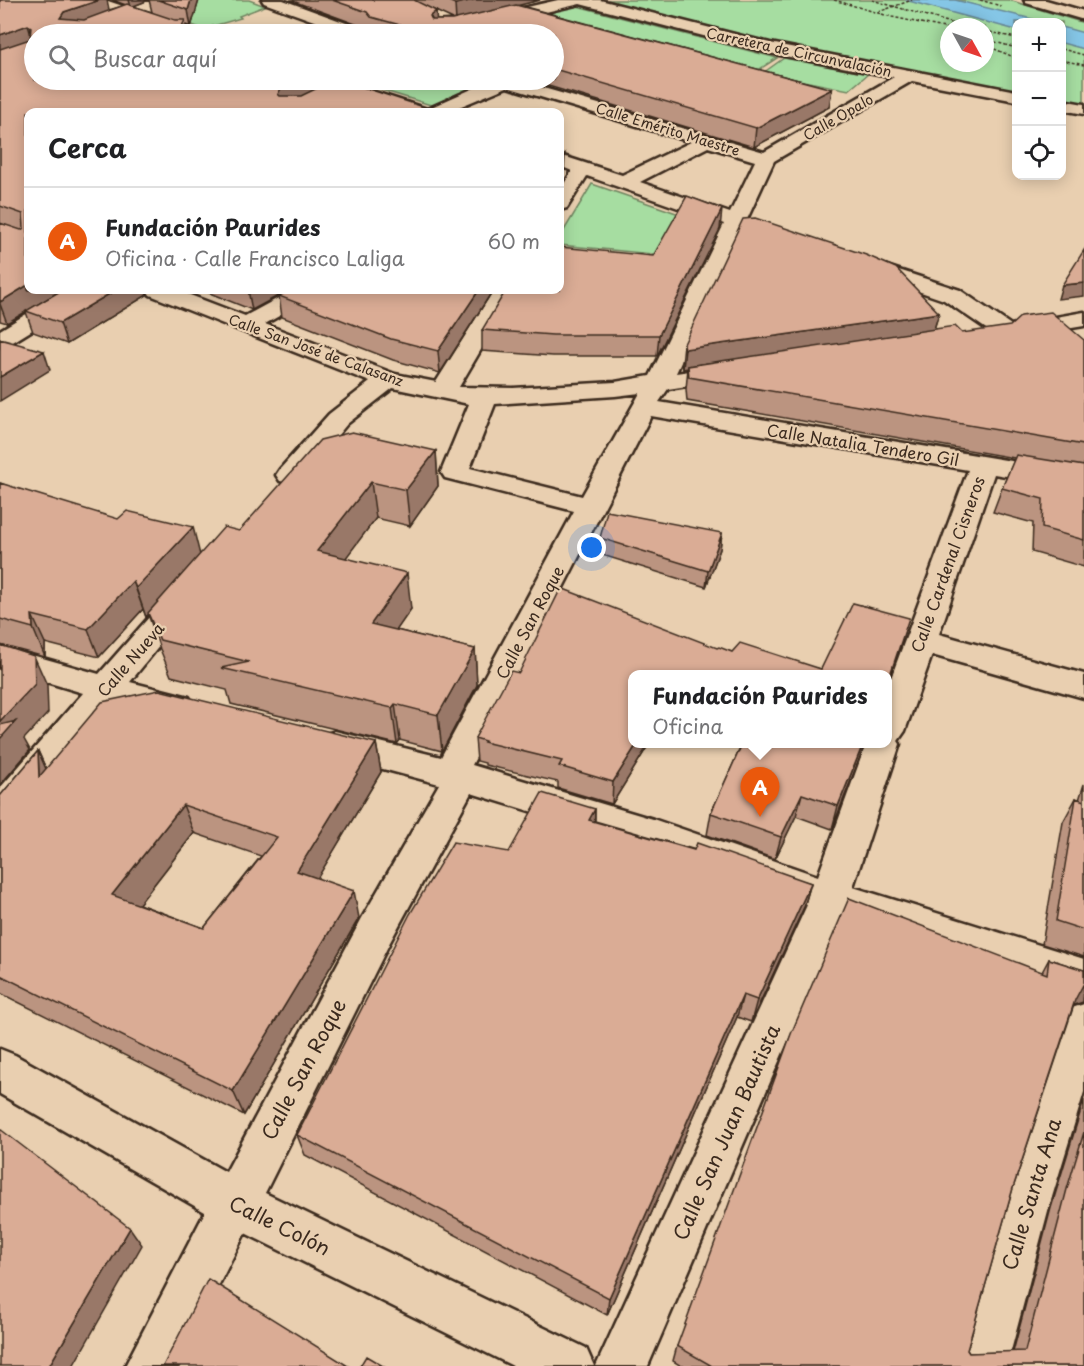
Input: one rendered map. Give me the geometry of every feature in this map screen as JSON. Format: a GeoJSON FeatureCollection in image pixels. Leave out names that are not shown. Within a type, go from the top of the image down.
{"type":"FeatureCollection","features":[{"type":"Feature","properties":{"kind":"street"},"geometry":{"type":"LineString","coordinates":[[91,0],[162,24]]}},
{"type":"Feature","properties":{"kind":"street"},"geometry":{"type":"LineString","coordinates":[[268,0],[335,24]]}},
{"type":"Feature","properties":{"kind":"street"},"geometry":{"type":"LineString","coordinates":[[476,24],[577,0]]}},
{"type":"Feature","properties":{"kind":"street","name":"Carretera de Circunvalación"},"geometry":{"type":"LineString","coordinates":[[583,0],[769,48],[1012,95]]}},
{"type":"Feature","properties":{"kind":"street"},"geometry":{"type":"LineString","coordinates":[[1031,0],[1084,15]]}},
{"type":"Feature","properties":{"kind":"street"},"geometry":{"type":"LineString","coordinates":[[108,22],[152,6]]}},
{"type":"Feature","properties":{"kind":"street"},"geometry":{"type":"LineString","coordinates":[[434,18],[440,24]]}},
{"type":"Feature","properties":{"kind":"street","name":"Calle Opalo"},"geometry":{"type":"LineString","coordinates":[[766,158],[909,75]]}},
{"type":"Feature","properties":{"kind":"street"},"geometry":{"type":"LineString","coordinates":[[319,98],[334,90]]}},
{"type":"Feature","properties":{"kind":"street"},"geometry":{"type":"LineString","coordinates":[[365,90],[410,108]]}},
{"type":"Feature","properties":{"kind":"street"},"geometry":{"type":"LineString","coordinates":[[442,108],[482,90]]}},
{"type":"Feature","properties":{"kind":"street","name":"Calle Emérito Maestre"},"geometry":{"type":"LineString","coordinates":[[537,90],[766,158]]}},
{"type":"Feature","properties":{"kind":"street"},"geometry":{"type":"LineString","coordinates":[[1066,106],[1084,109]]}},
{"type":"Feature","properties":{"kind":"street"},"geometry":{"type":"LineString","coordinates":[[624,182],[706,141]]}},
{"type":"Feature","properties":{"kind":"street","name":"Calle San Roque"},"geometry":{"type":"LineString","coordinates":[[151,1366],[233,1202],[456,774],[590,507],[651,395],[766,158]]}},
{"type":"Feature","properties":{"kind":"street"},"geometry":{"type":"LineString","coordinates":[[564,161],[757,229]]}},
{"type":"Feature","properties":{"kind":"street"},"geometry":{"type":"LineString","coordinates":[[564,198],[584,168]]}},
{"type":"Feature","properties":{"kind":"street"},"geometry":{"type":"LineString","coordinates":[[844,258],[952,295],[1006,332]]}},
{"type":"Feature","properties":{"kind":"street"},"geometry":{"type":"LineString","coordinates":[[1,338],[74,294]]}},
{"type":"Feature","properties":{"kind":"street","name":"Calle San José de Calasanz"},"geometry":{"type":"LineString","coordinates":[[168,294],[388,380],[443,392],[484,397],[615,389],[651,395],[751,369]]}},
{"type":"Feature","properties":{"kind":"street"},"geometry":{"type":"LineString","coordinates":[[246,325],[301,294]]}},
{"type":"Feature","properties":{"kind":"street"},"geometry":{"type":"LineString","coordinates":[[443,392],[503,294]]}},
{"type":"Feature","properties":{"kind":"street"},"geometry":{"type":"LineString","coordinates":[[971,337],[1084,319]]}},
{"type":"Feature","properties":{"kind":"street"},"geometry":{"type":"LineString","coordinates":[[1057,324],[1077,344]]}},
{"type":"Feature","properties":{"kind":"street"},"geometry":{"type":"LineString","coordinates":[[269,499],[338,419],[388,380]]}},
{"type":"Feature","properties":{"kind":"street","name":"Calle Natalia Tendero Gil"},"geometry":{"type":"LineString","coordinates":[[651,395],[984,464],[1084,481]]}},
{"type":"Feature","properties":{"kind":"street"},"geometry":{"type":"LineString","coordinates":[[484,397],[475,426],[455,472],[590,507]]}},
{"type":"Feature","properties":{"kind":"street","name":"Calle Cardenal Cisneros"},"geometry":{"type":"LineString","coordinates":[[892,719],[984,464]]}},
{"type":"Feature","properties":{"kind":"street","name":"Calle Nueva"},"geometry":{"type":"LineString","coordinates":[[0,813],[200,580]]}},
{"type":"Feature","properties":{"kind":"street"},"geometry":{"type":"LineString","coordinates":[[919,640],[1084,686]]}},
{"type":"Feature","properties":{"kind":"street"},"geometry":{"type":"LineString","coordinates":[[0,657],[105,688],[208,713]]}},
{"type":"Feature","properties":{"kind":"street"},"geometry":{"type":"LineString","coordinates":[[300,736],[456,774],[653,834],[831,897],[1084,977]]}},
{"type":"Feature","properties":{"kind":"street"},"geometry":{"type":"LineString","coordinates":[[831,897],[882,748]]}},
{"type":"Feature","properties":{"kind":"street","name":"Calle San Juan Bautista"},"geometry":{"type":"LineString","coordinates":[[622,1366],[831,897]]}},
{"type":"Feature","properties":{"kind":"street","name":"Calle Santa Ana"},"geometry":{"type":"LineString","coordinates":[[981,1366],[1025,1207],[1084,1023]]}},
{"type":"Feature","properties":{"kind":"street","name":"Calle Colón"},"geometry":{"type":"LineString","coordinates":[[0,1070],[233,1202],[568,1366]]}},
{"type":"Feature","properties":{"kind":"path"},"geometry":{"type":"LineString","coordinates":[[834,0],[940,27]]}},
{"type":"Feature","properties":{"kind":"path"},"geometry":{"type":"LineString","coordinates":[[872,0],[940,20]]}},
{"type":"Feature","properties":{"kind":"path"},"geometry":{"type":"LineString","coordinates":[[876,12],[912,0]]}},
{"type":"Feature","properties":{"kind":"path"},"geometry":{"type":"LineString","coordinates":[[994,33],[1012,37]]}},
{"type":"Feature","properties":{"kind":"path"},"geometry":{"type":"LineString","coordinates":[[994,42],[1012,47]]}},
{"type":"Feature","properties":{"kind":"path"},"geometry":{"type":"LineString","coordinates":[[994,49],[1012,56]]}},
{"type":"Feature","properties":{"kind":"path"},"geometry":{"type":"LineString","coordinates":[[1066,50],[1084,55]]}},
{"type":"Feature","properties":{"kind":"path"},"geometry":{"type":"LineString","coordinates":[[1066,61],[1084,65]]}},
{"type":"Feature","properties":{"kind":"green space"},"geometry":{"type":"Polygon","coordinates":[[[190,0],[249,0],[265,6],[239,16],[241,18],[220,24],[189,24],[155,12],[190,0]]]}},
{"type":"Feature","properties":{"kind":"green space"},"geometry":{"type":"Polygon","coordinates":[[[608,0],[1009,0],[1084,23],[1084,104],[1066,101],[1066,18],[1012,18],[1012,90],[773,44],[637,10],[608,0]]]}},
{"type":"Feature","properties":{"kind":"green space"},"geometry":{"type":"Polygon","coordinates":[[[577,6],[777,58],[749,76],[564,30],[564,24],[539,24],[515,18],[577,6]]]}},
{"type":"Feature","properties":{"kind":"green space"},"geometry":{"type":"Polygon","coordinates":[[[784,58],[868,74],[849,90],[763,73],[784,58]]]}},
{"type":"Feature","properties":{"kind":"green space"},"geometry":{"type":"Polygon","coordinates":[[[382,90],[470,90],[434,106],[382,90]]]}},
{"type":"Feature","properties":{"kind":"green space"},"geometry":{"type":"Polygon","coordinates":[[[592,184],[685,216],[663,255],[564,245],[564,230],[592,184]]]}},
{"type":"Feature","properties":{"kind":"water"},"geometry":{"type":"Polygon","coordinates":[[[905,0],[955,0],[1028,18],[1012,18],[1012,29],[994,24],[994,18],[972,18],[905,0]]]}},
{"type":"Feature","properties":{"kind":"water"},"geometry":{"type":"Polygon","coordinates":[[[1066,28],[1084,33],[1084,49],[1066,44],[1066,28]]]}},
{"type":"Feature","properties":{"kind":"building"},"geometry":{"type":"Polygon","coordinates":[[[0,0],[100,0],[64,12],[60,18],[84,20],[127,4],[175,20],[185,20],[183,24],[24,24],[24,26],[0,35],[0,0]]]}},
{"type":"Feature","properties":{"kind":"building"},"geometry":{"type":"Polygon","coordinates":[[[158,0],[191,0],[188,10],[158,0]]]}},
{"type":"Feature","properties":{"kind":"building"},"geometry":{"type":"Polygon","coordinates":[[[332,0],[414,0],[436,11],[430,16],[432,20],[452,20],[516,5],[832,89],[756,128],[564,72],[564,24],[397,24],[371,17],[367,12],[332,0]]]}},
{"type":"Feature","properties":{"kind":"building"},"geometry":{"type":"Polygon","coordinates":[[[446,0],[474,0],[455,4],[446,0]]]}},
{"type":"Feature","properties":{"kind":"building"},"geometry":{"type":"Polygon","coordinates":[[[24,41],[24,90],[280,90],[278,94],[280,96],[301,96],[313,90],[372,90],[427,108],[24,108],[24,228],[23,214],[0,206],[0,49],[24,41]]]}},
{"type":"Feature","properties":{"kind":"building"},"geometry":{"type":"Polygon","coordinates":[[[687,196],[722,209],[659,335],[553,335],[482,330],[504,294],[564,294],[564,247],[653,256],[687,196]]]}},
{"type":"Feature","properties":{"kind":"building"},"geometry":{"type":"Polygon","coordinates":[[[755,218],[866,255],[896,268],[939,313],[685,349],[684,344],[743,219],[755,218]]]}},
{"type":"Feature","properties":{"kind":"building"},"geometry":{"type":"Polygon","coordinates":[[[0,223],[21,230],[24,228],[24,287],[0,302],[0,223]]]}},
{"type":"Feature","properties":{"kind":"building"},"geometry":{"type":"Polygon","coordinates":[[[1084,250],[1084,283],[1062,285],[1084,250]]]}},
{"type":"Feature","properties":{"kind":"building"},"geometry":{"type":"Polygon","coordinates":[[[55,294],[109,294],[60,323],[26,311],[55,294]]]}},
{"type":"Feature","properties":{"kind":"building"},"geometry":{"type":"Polygon","coordinates":[[[283,294],[476,294],[438,351],[391,339],[279,296],[283,294]]]}},
{"type":"Feature","properties":{"kind":"building"},"geometry":{"type":"Polygon","coordinates":[[[1051,312],[1084,340],[1084,445],[689,377],[688,366],[955,326],[962,333],[1010,326],[1021,316],[1051,312]]]}},
{"type":"Feature","properties":{"kind":"building"},"geometry":{"type":"Polygon","coordinates":[[[0,339],[44,351],[0,377],[0,339]]]}},
{"type":"Feature","properties":{"kind":"building"},"geometry":{"type":"Polygon","coordinates":[[[352,432],[436,451],[406,490],[371,482],[317,551],[407,573],[371,624],[475,649],[438,715],[395,704],[392,708],[221,668],[249,662],[160,640],[148,613],[224,527],[239,531],[320,440],[352,432]]]}},
{"type":"Feature","properties":{"kind":"building"},"geometry":{"type":"Polygon","coordinates":[[[1016,455],[1084,466],[1084,540],[1042,528],[1043,499],[1002,488],[1016,455]]]}},
{"type":"Feature","properties":{"kind":"building"},"geometry":{"type":"Polygon","coordinates":[[[0,483],[118,519],[127,511],[193,527],[136,588],[133,581],[88,629],[32,615],[33,628],[0,619],[0,483]]]}},
{"type":"Feature","properties":{"kind":"building"},"geometry":{"type":"Polygon","coordinates":[[[607,511],[722,533],[708,571],[600,538],[607,511]]]}},
{"type":"Feature","properties":{"kind":"building"},"geometry":{"type":"Polygon","coordinates":[[[561,588],[717,648],[732,652],[740,643],[821,669],[853,603],[909,618],[892,670],[628,670],[628,748],[634,748],[613,782],[559,766],[562,761],[475,738],[511,671],[519,673],[561,588]]]}},
{"type":"Feature","properties":{"kind":"building"},"geometry":{"type":"Polygon","coordinates":[[[0,645],[34,656],[35,684],[0,721],[0,645]]]}},
{"type":"Feature","properties":{"kind":"building"},"geometry":{"type":"Polygon","coordinates":[[[159,690],[376,743],[297,871],[354,891],[233,1091],[0,975],[0,796],[38,751],[39,777],[102,702],[159,690]],[[183,805],[112,895],[204,928],[277,837],[183,805]]]}},
{"type":"Feature","properties":{"kind":"building"},"geometry":{"type":"Polygon","coordinates":[[[16,721],[0,739],[0,725],[16,721]]]}},
{"type":"Feature","properties":{"kind":"building"},"geometry":{"type":"Polygon","coordinates":[[[740,748],[861,748],[838,806],[802,794],[781,837],[711,813],[740,748]]]}},
{"type":"Feature","properties":{"kind":"building"},"geometry":{"type":"Polygon","coordinates":[[[542,793],[595,809],[589,820],[694,850],[697,843],[811,883],[757,1000],[743,995],[609,1298],[297,1135],[410,914],[453,842],[509,852],[542,793]]]}},
{"type":"Feature","properties":{"kind":"building"},"geometry":{"type":"Polygon","coordinates":[[[1076,798],[1084,801],[1084,930],[1056,921],[1076,798]]]}},
{"type":"Feature","properties":{"kind":"building"},"geometry":{"type":"Polygon","coordinates":[[[849,898],[1047,974],[1049,959],[1084,970],[1084,984],[1075,1000],[1013,1188],[967,1350],[969,1353],[1025,1351],[1084,1132],[1084,1366],[712,1366],[677,1346],[791,1034],[849,898]]]}},
{"type":"Feature","properties":{"kind":"building"},"geometry":{"type":"Polygon","coordinates":[[[0,1129],[130,1228],[49,1366],[0,1366],[0,1129]]]}},
{"type":"Feature","properties":{"kind":"building"},"geometry":{"type":"Polygon","coordinates":[[[208,1279],[348,1366],[163,1366],[208,1279]]]}},
{"type":"Feature","properties":{"kind":"building"},"geometry":{"type":"Polygon","coordinates":[[[366,1356],[383,1366],[360,1366],[366,1356]]]}},
{"type":"Feature","properties":{"kind":"place","name":"Fundación Paurides"},"geometry":{"type":"Point","coordinates":[760,817]}}]}
